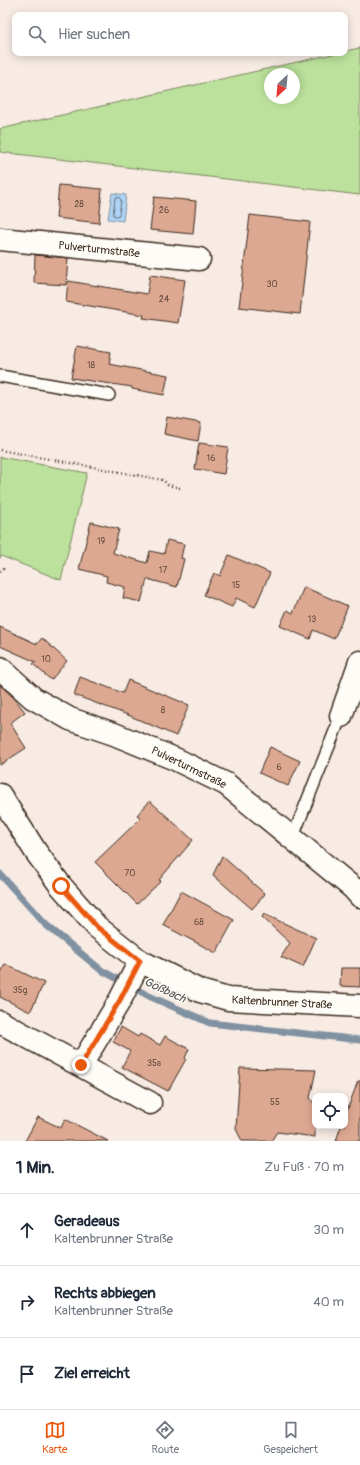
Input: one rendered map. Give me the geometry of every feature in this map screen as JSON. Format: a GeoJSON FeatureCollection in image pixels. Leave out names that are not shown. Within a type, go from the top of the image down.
{"type":"FeatureCollection","features":[{"type":"Feature","properties":{"kind":"street","name":"Pulverturmstraße"},"geometry":{"type":"LineString","coordinates":[[0,239],[199,259]]}},
{"type":"Feature","properties":{"kind":"street"},"geometry":{"type":"LineString","coordinates":[[341,716],[360,662]]}},
{"type":"Feature","properties":{"kind":"street","name":"Pulverturmstraße"},"geometry":{"type":"LineString","coordinates":[[0,668],[34,698],[70,719],[114,734],[175,759],[226,784],[353,888],[360,896]]}},
{"type":"Feature","properties":{"kind":"street","name":"Kaltenbrunner Straße"},"geometry":{"type":"LineString","coordinates":[[0,795],[36,852],[65,892],[97,927],[137,966],[200,991],[228,999],[360,1006]]}},
{"type":"Feature","properties":{"kind":"street"},"geometry":{"type":"LineString","coordinates":[[81,1065],[120,1000],[137,966]]}},
{"type":"Feature","properties":{"kind":"street"},"geometry":{"type":"LineString","coordinates":[[0,1022],[150,1103]]}},
{"type":"Feature","properties":{"kind":"lane"},"geometry":{"type":"LineString","coordinates":[[0,376],[109,395]]}},
{"type":"Feature","properties":{"kind":"lane"},"geometry":{"type":"LineString","coordinates":[[292,839],[341,716]]}},
{"type":"Feature","properties":{"kind":"path"},"geometry":{"type":"LineString","coordinates":[[0,450],[163,480],[168,485],[180,488]]}},
{"type":"Feature","properties":{"kind":"path"},"geometry":{"type":"LineString","coordinates":[[0,571],[4,568]]}},
{"type":"Feature","properties":{"kind":"green space"},"geometry":{"type":"Polygon","coordinates":[[[360,48],[360,195],[0,152],[0,129],[264,69],[264,104],[300,104],[300,68],[270,68],[324,56],[348,56],[348,50],[360,48]]]}},
{"type":"Feature","properties":{"kind":"green space"},"geometry":{"type":"Polygon","coordinates":[[[0,457],[87,473],[61,580],[1,556],[0,558],[0,457]]]}},
{"type":"Feature","properties":{"kind":"water"},"geometry":{"type":"Polygon","coordinates":[[[112,193],[126,195],[123,221],[108,219],[112,193]]]}},
{"type":"Feature","properties":{"kind":"building"},"geometry":{"type":"Polygon","coordinates":[[[59,185],[102,189],[99,223],[56,218],[59,185]]]}},
{"type":"Feature","properties":{"kind":"building"},"geometry":{"type":"Polygon","coordinates":[[[154,197],[196,201],[193,234],[150,230],[154,197]]]}},
{"type":"Feature","properties":{"kind":"building"},"geometry":{"type":"Polygon","coordinates":[[[250,215],[310,222],[300,314],[239,307],[250,215]]]}},
{"type":"Feature","properties":{"kind":"building"},"geometry":{"type":"Polygon","coordinates":[[[35,255],[68,258],[66,285],[34,283],[35,255]]]}},
{"type":"Feature","properties":{"kind":"building"},"geometry":{"type":"Polygon","coordinates":[[[150,275],[185,280],[178,323],[143,318],[144,315],[66,302],[68,281],[147,294],[150,275]]]}},
{"type":"Feature","properties":{"kind":"building"},"geometry":{"type":"Polygon","coordinates":[[[77,346],[111,352],[109,364],[168,375],[164,395],[132,389],[132,387],[71,378],[77,346]]]}},
{"type":"Feature","properties":{"kind":"building"},"geometry":{"type":"Polygon","coordinates":[[[167,417],[201,423],[198,441],[164,434],[167,417]]]}},
{"type":"Feature","properties":{"kind":"building"},"geometry":{"type":"Polygon","coordinates":[[[199,443],[228,447],[224,474],[195,469],[199,443]]]}},
{"type":"Feature","properties":{"kind":"building"},"geometry":{"type":"Polygon","coordinates":[[[91,522],[119,529],[113,553],[147,563],[150,551],[164,554],[167,540],[184,544],[181,558],[184,559],[177,587],[147,579],[141,602],[123,598],[125,587],[106,582],[107,576],[79,569],[91,522]]]}},
{"type":"Feature","properties":{"kind":"building"},"geometry":{"type":"Polygon","coordinates":[[[229,555],[270,573],[255,607],[236,598],[232,607],[204,595],[214,573],[220,576],[229,555]]]}},
{"type":"Feature","properties":{"kind":"building"},"geometry":{"type":"Polygon","coordinates":[[[304,587],[348,606],[334,639],[313,630],[310,639],[280,626],[287,610],[293,613],[304,587]]]}},
{"type":"Feature","properties":{"kind":"building"},"geometry":{"type":"Polygon","coordinates":[[[0,627],[37,644],[42,638],[67,661],[51,680],[33,664],[36,662],[0,646],[0,627]]]}},
{"type":"Feature","properties":{"kind":"building"},"geometry":{"type":"Polygon","coordinates":[[[80,677],[123,693],[128,680],[189,705],[176,736],[128,715],[74,695],[80,677]]]}},
{"type":"Feature","properties":{"kind":"building"},"geometry":{"type":"Polygon","coordinates":[[[0,685],[14,698],[25,712],[10,723],[26,748],[0,765],[0,685]]]}},
{"type":"Feature","properties":{"kind":"building"},"geometry":{"type":"Polygon","coordinates":[[[270,747],[300,761],[288,786],[259,773],[270,747]]]}},
{"type":"Feature","properties":{"kind":"building"},"geometry":{"type":"Polygon","coordinates":[[[150,801],[193,840],[159,880],[161,881],[137,904],[95,862],[141,818],[137,815],[150,801]]]}},
{"type":"Feature","properties":{"kind":"building"},"geometry":{"type":"Polygon","coordinates":[[[222,856],[265,894],[252,909],[213,875],[222,856]]]}},
{"type":"Feature","properties":{"kind":"building"},"geometry":{"type":"Polygon","coordinates":[[[181,891],[234,920],[216,953],[163,925],[181,891]]]}},
{"type":"Feature","properties":{"kind":"building"},"geometry":{"type":"Polygon","coordinates":[[[264,914],[316,938],[303,967],[281,957],[290,943],[262,917],[264,914]]]}},
{"type":"Feature","properties":{"kind":"building"},"geometry":{"type":"Polygon","coordinates":[[[5,964],[44,983],[30,1012],[0,997],[0,975],[5,964]]]}},
{"type":"Feature","properties":{"kind":"building"},"geometry":{"type":"Polygon","coordinates":[[[341,968],[360,968],[360,987],[340,986],[341,968]]]}},
{"type":"Feature","properties":{"kind":"building"},"geometry":{"type":"Polygon","coordinates":[[[121,1027],[138,1037],[140,1034],[160,1045],[165,1036],[189,1049],[185,1058],[186,1059],[168,1091],[122,1067],[130,1051],[113,1042],[121,1027]]]}},
{"type":"Feature","properties":{"kind":"building"},"geometry":{"type":"Polygon","coordinates":[[[240,1068],[316,1070],[310,1098],[312,1101],[312,1129],[315,1129],[315,1137],[277,1132],[271,1141],[242,1141],[236,1129],[240,1068]]]}},
{"type":"Feature","properties":{"kind":"building"},"geometry":{"type":"Polygon","coordinates":[[[358,1081],[360,1081],[360,1141],[336,1141],[340,1129],[348,1129],[348,1108],[358,1081]]]}},
{"type":"Feature","properties":{"kind":"building"},"geometry":{"type":"Polygon","coordinates":[[[38,1117],[61,1128],[65,1119],[108,1141],[25,1141],[38,1117]]]}},
{"type":"Feature","properties":{"kind":"waterway","name":"Gößbach"},"geometry":{"type":"LineString","coordinates":[[0,874],[45,924],[101,970],[149,996],[210,1023],[360,1040]]}},
{"type":"Feature","properties":{"kind":"route"},"geometry":{"type":"LineString","coordinates":[[61,886],[97,927],[140,961],[120,1000],[81,1065]]}}]}
